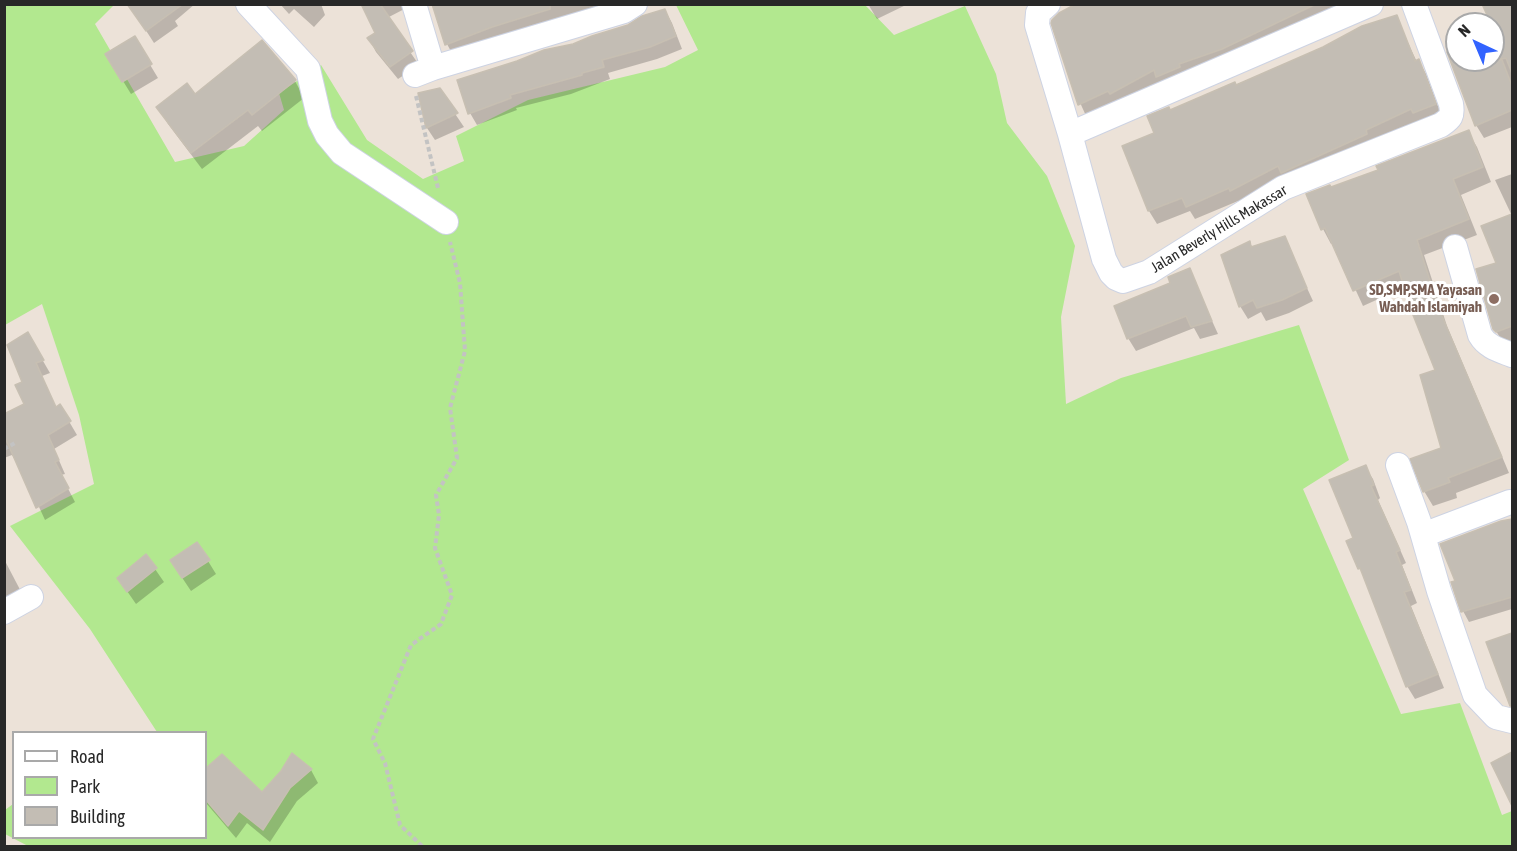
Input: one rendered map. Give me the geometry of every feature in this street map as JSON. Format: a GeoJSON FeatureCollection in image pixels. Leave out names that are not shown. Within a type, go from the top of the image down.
{"type":"FeatureCollection","features":[{"type":"Feature","properties":{"kind":"street"},"geometry":{"type":"LineString","coordinates":[[248,4],[308,69],[320,121],[327,135],[342,153],[446,222]]}},
{"type":"Feature","properties":{"kind":"street"},"geometry":{"type":"LineString","coordinates":[[414,4],[424,72],[624,11],[635,4]]}},
{"type":"Feature","properties":{"kind":"street","name":"Jalan Beverly Hills Makassar"},"geometry":{"type":"LineString","coordinates":[[1048,4],[1038,13],[1037,25],[1104,259],[1116,278],[1123,281],[1149,272],[1283,188],[1441,125],[1450,119],[1451,104],[1414,4]]}},
{"type":"Feature","properties":{"kind":"street"},"geometry":{"type":"LineString","coordinates":[[1070,134],[1371,4]]}},
{"type":"Feature","properties":{"kind":"street"},"geometry":{"type":"LineString","coordinates":[[1455,247],[1482,340],[1512,355]]}},
{"type":"Feature","properties":{"kind":"street"},"geometry":{"type":"LineString","coordinates":[[1398,465],[1475,695],[1496,717],[1512,721]]}},
{"type":"Feature","properties":{"kind":"street"},"geometry":{"type":"LineString","coordinates":[[1423,535],[1510,502]]}},
{"type":"Feature","properties":{"kind":"street"},"geometry":{"type":"LineString","coordinates":[[4,612],[31,597]]}},
{"type":"Feature","properties":{"kind":"path"},"geometry":{"type":"LineString","coordinates":[[422,846],[400,825],[385,763],[373,739],[411,645],[441,624],[452,595],[435,548],[439,515],[436,495],[457,458],[450,408],[465,351],[460,283],[416,96],[424,72]]}},
{"type":"Feature","properties":{"kind":"path"},"geometry":{"type":"LineString","coordinates":[[4,449],[15,443]]}},
{"type":"Feature","properties":{"kind":"green space"},"geometry":{"type":"Polygon","coordinates":[[[4,5],[114,5],[95,24],[175,162],[244,146],[284,110],[279,93],[321,65],[367,140],[423,179],[464,161],[456,136],[528,100],[665,67],[698,50],[676,5],[865,5],[894,35],[965,6],[996,74],[1007,123],[1047,176],[1075,246],[1061,317],[1066,404],[1121,378],[1299,325],[1349,460],[1303,489],[1401,714],[1460,703],[1502,815],[1512,811],[1512,846],[28,846],[15,839],[207,839],[207,731],[156,731],[90,629],[10,526],[94,484],[79,415],[42,304],[5,325],[4,5]]]}},
{"type":"Feature","properties":{"kind":"green space"},"geometry":{"type":"Polygon","coordinates":[[[12,805],[12,838],[5,834],[5,810],[12,805]]]}},
{"type":"Feature","properties":{"kind":"building"},"geometry":{"type":"Polygon","coordinates":[[[127,4],[183,4],[146,31],[127,4]]]}},
{"type":"Feature","properties":{"kind":"building"},"geometry":{"type":"Polygon","coordinates":[[[361,4],[380,4],[413,51],[390,67],[367,38],[375,33],[361,4]]]}},
{"type":"Feature","properties":{"kind":"building"},"geometry":{"type":"Polygon","coordinates":[[[432,4],[550,4],[550,9],[445,45],[432,4]]]}},
{"type":"Feature","properties":{"kind":"building"},"geometry":{"type":"Polygon","coordinates":[[[1076,4],[1316,4],[1222,49],[1179,64],[1180,67],[1156,77],[1154,70],[1110,94],[1108,91],[1078,105],[1051,23],[1059,13],[1076,4]]]}},
{"type":"Feature","properties":{"kind":"building"},"geometry":{"type":"Polygon","coordinates":[[[1482,4],[1512,4],[1512,73],[1505,58],[1505,12],[1486,12],[1482,4]]]}},
{"type":"Feature","properties":{"kind":"building"},"geometry":{"type":"Polygon","coordinates":[[[665,9],[676,36],[650,47],[602,60],[604,67],[510,95],[511,98],[468,114],[457,80],[544,50],[573,44],[665,9]]]}},
{"type":"Feature","properties":{"kind":"building"},"geometry":{"type":"Polygon","coordinates":[[[1397,15],[1415,61],[1419,59],[1436,104],[1413,113],[1411,109],[1366,130],[1367,134],[1281,173],[1278,166],[1230,191],[1229,188],[1186,207],[1182,198],[1148,211],[1122,146],[1154,133],[1147,116],[1169,107],[1170,110],[1235,82],[1236,85],[1323,47],[1362,26],[1397,15]]]}},
{"type":"Feature","properties":{"kind":"building"},"geometry":{"type":"Polygon","coordinates":[[[135,36],[152,64],[122,82],[105,54],[135,36]]]}},
{"type":"Feature","properties":{"kind":"building"},"geometry":{"type":"Polygon","coordinates":[[[262,40],[296,80],[252,115],[248,110],[191,153],[156,107],[187,83],[195,94],[262,40]]]}},
{"type":"Feature","properties":{"kind":"building"},"geometry":{"type":"Polygon","coordinates":[[[1505,68],[1512,86],[1512,110],[1475,126],[1455,72],[1505,72],[1505,68]]]}},
{"type":"Feature","properties":{"kind":"building"},"geometry":{"type":"Polygon","coordinates":[[[440,88],[458,113],[426,128],[418,93],[440,88]]]}},
{"type":"Feature","properties":{"kind":"building"},"geometry":{"type":"Polygon","coordinates":[[[1469,130],[1483,167],[1453,179],[1469,219],[1417,240],[1439,309],[1502,457],[1448,478],[1450,482],[1423,492],[1410,459],[1441,448],[1420,375],[1435,370],[1413,315],[1399,271],[1353,291],[1325,228],[1321,230],[1306,194],[1378,170],[1376,166],[1469,130]]]}},
{"type":"Feature","properties":{"kind":"building","name":"SD,SMP,SMA Yayasan Wahdah Islamiyah"},"geometry":{"type":"Polygon","coordinates":[[[1512,214],[1512,326],[1496,332],[1493,329],[1476,269],[1496,263],[1481,226],[1512,214]]]}},
{"type":"Feature","properties":{"kind":"building"},"geometry":{"type":"Polygon","coordinates":[[[1285,236],[1307,288],[1282,300],[1257,308],[1253,300],[1239,307],[1221,255],[1250,241],[1251,247],[1285,236]]]}},
{"type":"Feature","properties":{"kind":"building"},"geometry":{"type":"Polygon","coordinates":[[[1190,268],[1212,321],[1191,327],[1186,316],[1127,339],[1114,306],[1170,283],[1168,277],[1190,268]]]}},
{"type":"Feature","properties":{"kind":"building"},"geometry":{"type":"Polygon","coordinates":[[[28,332],[44,360],[36,363],[56,407],[60,404],[71,421],[48,435],[59,460],[55,462],[69,488],[36,508],[4,435],[4,414],[24,404],[15,385],[22,382],[7,345],[28,332]]]}},
{"type":"Feature","properties":{"kind":"building"},"geometry":{"type":"Polygon","coordinates":[[[1366,465],[1374,485],[1371,486],[1400,550],[1396,552],[1411,590],[1404,592],[1438,674],[1406,687],[1360,568],[1358,569],[1346,541],[1353,538],[1329,480],[1366,465]]]}},
{"type":"Feature","properties":{"kind":"building"},"geometry":{"type":"Polygon","coordinates":[[[1512,519],[1512,597],[1461,612],[1451,582],[1455,581],[1440,544],[1512,519]]]}},
{"type":"Feature","properties":{"kind":"building"},"geometry":{"type":"Polygon","coordinates":[[[197,542],[210,560],[182,578],[170,560],[197,542]]]}},
{"type":"Feature","properties":{"kind":"building"},"geometry":{"type":"Polygon","coordinates":[[[146,554],[157,568],[127,592],[117,578],[146,554]]]}},
{"type":"Feature","properties":{"kind":"building"},"geometry":{"type":"Polygon","coordinates":[[[1512,633],[1512,706],[1510,706],[1486,642],[1512,633]]]}},
{"type":"Feature","properties":{"kind":"building"},"geometry":{"type":"Polygon","coordinates":[[[1512,752],[1512,806],[1491,763],[1512,752]]]}},
{"type":"Feature","properties":{"kind":"building"},"geometry":{"type":"Polygon","coordinates":[[[292,753],[312,769],[290,788],[263,830],[239,811],[228,826],[207,801],[207,767],[222,754],[262,792],[281,771],[292,753]]]}},
{"type":"Feature","properties":{"kind":"place","name":"SD,SMP,SMA Yayasan Wahdah Islamiyah"},"geometry":{"type":"Point","coordinates":[1494,299]}}]}
